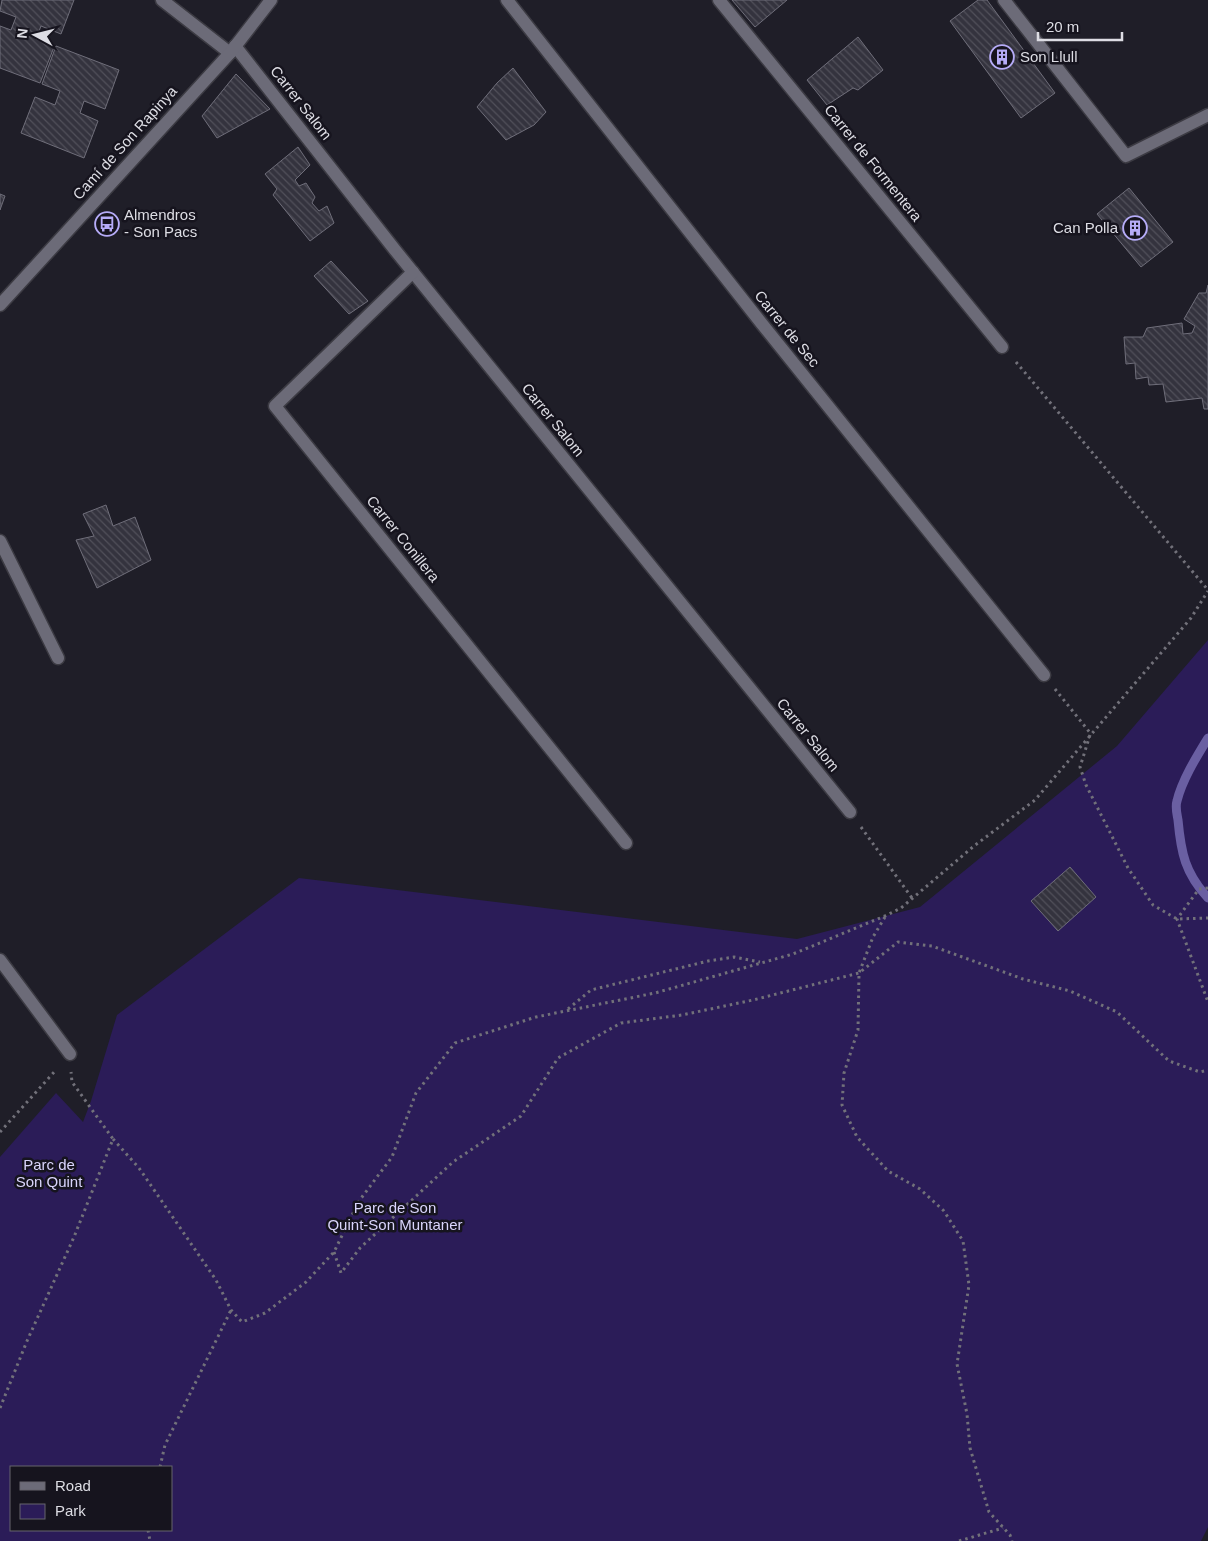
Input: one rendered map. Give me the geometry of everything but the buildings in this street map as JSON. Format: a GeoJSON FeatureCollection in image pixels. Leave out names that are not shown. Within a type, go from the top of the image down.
{"type":"FeatureCollection","features":[{"type":"Feature","properties":{"kind":"street","name":"Carrer Salom"},"geometry":{"type":"LineString","coordinates":[[162,0],[233,49],[850,812]]}},
{"type":"Feature","properties":{"kind":"street","name":"Camí de Son Rapinya"},"geometry":{"type":"LineString","coordinates":[[0,305],[233,49],[271,0]]}},
{"type":"Feature","properties":{"kind":"street","name":"Carrer de Sec"},"geometry":{"type":"LineString","coordinates":[[507,0],[762,324],[1044,675]]}},
{"type":"Feature","properties":{"kind":"street","name":"Carrer de Formentera"},"geometry":{"type":"LineString","coordinates":[[719,0],[1002,347]]}},
{"type":"Feature","properties":{"kind":"street"},"geometry":{"type":"LineString","coordinates":[[1004,0],[1126,156],[1208,116]]}},
{"type":"Feature","properties":{"kind":"street","name":"Carrer Conillera"},"geometry":{"type":"LineString","coordinates":[[413,272],[275,406],[626,844]]}},
{"type":"Feature","properties":{"kind":"street"},"geometry":{"type":"LineString","coordinates":[[0,541],[58,658]]}},
{"type":"Feature","properties":{"kind":"street"},"geometry":{"type":"LineString","coordinates":[[0,960],[70,1054]]}},
{"type":"Feature","properties":{"kind":"path"},"geometry":{"type":"LineString","coordinates":[[70,1054],[72,1082],[113,1139],[139,1168],[216,1280],[231,1310],[242,1322],[265,1313],[306,1282],[334,1252],[359,1201],[392,1157],[416,1093],[455,1043],[536,1017],[655,993],[793,954],[900,908],[974,846],[1035,800],[1191,618],[1208,590],[1002,347]]}},
{"type":"Feature","properties":{"kind":"path"},"geometry":{"type":"LineString","coordinates":[[1044,675],[1091,734]]}},
{"type":"Feature","properties":{"kind":"path"},"geometry":{"type":"LineString","coordinates":[[1091,734],[1080,767],[1086,785],[1128,868],[1153,905],[1177,919],[1208,918]]}},
{"type":"Feature","properties":{"kind":"path"},"geometry":{"type":"LineString","coordinates":[[850,812],[912,898]]}},
{"type":"Feature","properties":{"kind":"path"},"geometry":{"type":"LineString","coordinates":[[1177,919],[1199,889],[1208,888]]}},
{"type":"Feature","properties":{"kind":"path"},"geometry":{"type":"LineString","coordinates":[[885,916],[873,937],[860,973],[858,1030],[844,1073],[842,1105],[857,1137],[888,1171],[920,1189],[944,1211],[963,1241],[969,1286],[957,1364],[967,1414],[970,1448],[989,1512],[1010,1535],[1012,1541]]}},
{"type":"Feature","properties":{"kind":"path"},"geometry":{"type":"LineString","coordinates":[[1177,919],[1208,1002]]}},
{"type":"Feature","properties":{"kind":"path"},"geometry":{"type":"LineString","coordinates":[[334,1252],[341,1272],[360,1248],[453,1162],[521,1116],[558,1058],[621,1024],[682,1015],[753,1000],[860,973],[898,942],[932,946],[1023,979],[1070,991],[1117,1012],[1169,1061],[1200,1072],[1208,1070]]}},
{"type":"Feature","properties":{"kind":"path"},"geometry":{"type":"LineString","coordinates":[[566,1010],[591,990],[708,961],[734,957],[763,962]]}},
{"type":"Feature","properties":{"kind":"path"},"geometry":{"type":"LineString","coordinates":[[0,1132],[70,1054]]}},
{"type":"Feature","properties":{"kind":"path"},"geometry":{"type":"LineString","coordinates":[[0,1408],[27,1341],[74,1237],[113,1139]]}},
{"type":"Feature","properties":{"kind":"path"},"geometry":{"type":"LineString","coordinates":[[160,1466],[165,1445],[231,1310]]}},
{"type":"Feature","properties":{"kind":"path"},"geometry":{"type":"LineString","coordinates":[[959,1541],[1003,1528]]}},
{"type":"Feature","properties":{"kind":"green space","name":"Parc de Son Quint-Son Muntaner"},"geometry":{"type":"Polygon","coordinates":[[[1208,640],[1208,1527],[1201,1541],[0,1541],[0,1157],[56,1093],[83,1122],[117,1015],[299,878],[797,939],[920,907],[1117,746],[1208,640]]]}},
{"type":"Feature","properties":{"kind":"waterway"},"geometry":{"type":"LineString","coordinates":[[1208,738],[1186,777],[1176,806],[1185,862],[1194,880],[1208,898]]}},
{"type":"Feature","properties":{"kind":"place","name":"Son Llull"},"geometry":{"type":"Point","coordinates":[1002,57]}},
{"type":"Feature","properties":{"kind":"place","name":"Almendros - Son Pacs"},"geometry":{"type":"Point","coordinates":[107,224]}},
{"type":"Feature","properties":{"kind":"place","name":"Can Polla"},"geometry":{"type":"Point","coordinates":[1135,228]}},
{"type":"Feature","properties":{"kind":"park label","name":"Parc de Son Quint"},"geometry":{"type":"Point","coordinates":[49,1174]}}]}
